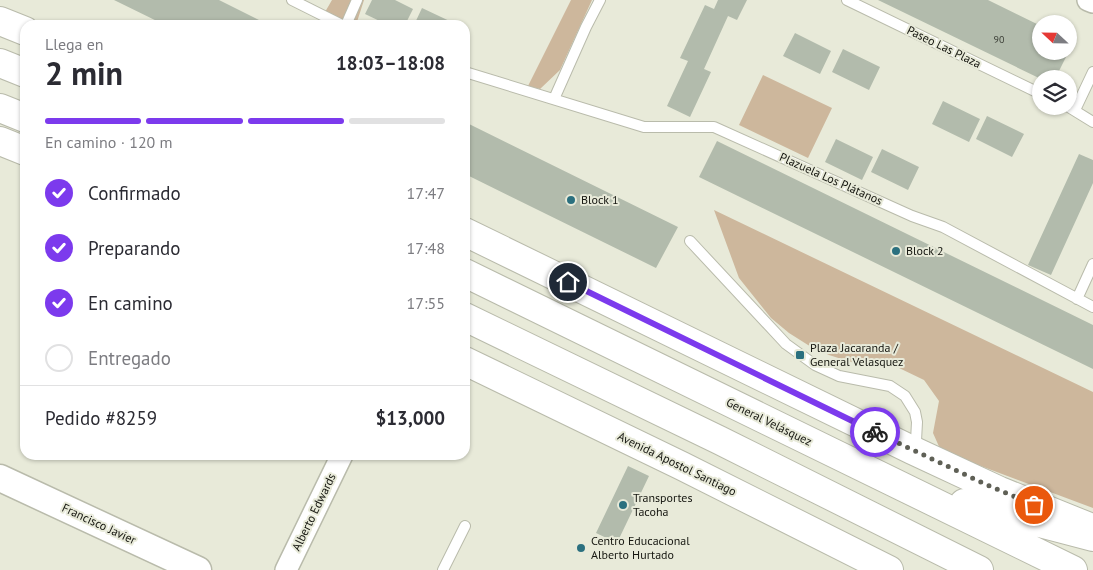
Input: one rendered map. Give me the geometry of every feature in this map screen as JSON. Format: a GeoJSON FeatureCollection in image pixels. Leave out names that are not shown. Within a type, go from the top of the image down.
{"type":"FeatureCollection","features":[{"type":"Feature","properties":{"kind":"main road"},"geometry":{"type":"LineString","coordinates":[[0,21],[20,28]]}},
{"type":"Feature","properties":{"kind":"main road"},"geometry":{"type":"LineString","coordinates":[[0,63],[20,71]]}},
{"type":"Feature","properties":{"kind":"main road"},"geometry":{"type":"LineString","coordinates":[[0,108],[20,116]]}},
{"type":"Feature","properties":{"kind":"main road"},"geometry":{"type":"LineString","coordinates":[[0,141],[20,149]]}},
{"type":"Feature","properties":{"kind":"main road"},"geometry":{"type":"LineString","coordinates":[[470,234],[912,450],[1000,491],[1093,528]]}},
{"type":"Feature","properties":{"kind":"main road","name":"General Velásquez"},"geometry":{"type":"LineString","coordinates":[[470,275],[1073,570]]}},
{"type":"Feature","properties":{"kind":"main road"},"geometry":{"type":"LineString","coordinates":[[470,319],[719,440],[979,570]]}},
{"type":"Feature","properties":{"kind":"main road","name":"Avenida Apostol Santiago"},"geometry":{"type":"LineString","coordinates":[[470,363],[682,466],[889,570]]}},
{"type":"Feature","properties":{"kind":"main road"},"geometry":{"type":"LineString","coordinates":[[892,482],[1018,519],[1093,537]]}},
{"type":"Feature","properties":{"kind":"main road"},"geometry":{"type":"LineString","coordinates":[[870,516],[946,570]]}},
{"type":"Feature","properties":{"kind":"street"},"geometry":{"type":"LineString","coordinates":[[1088,0],[1093,2]]}},
{"type":"Feature","properties":{"kind":"street","name":"Alberto Edwards"},"geometry":{"type":"LineString","coordinates":[[286,570],[340,460]]}},
{"type":"Feature","properties":{"kind":"street","name":"Francisco Javier"},"geometry":{"type":"LineString","coordinates":[[0,478],[198,570]]}},
{"type":"Feature","properties":{"kind":"lane"},"geometry":{"type":"LineString","coordinates":[[292,0],[332,20]]}},
{"type":"Feature","properties":{"kind":"lane"},"geometry":{"type":"LineString","coordinates":[[348,20],[357,0]]}},
{"type":"Feature","properties":{"kind":"lane"},"geometry":{"type":"LineString","coordinates":[[554,100],[600,0]]}},
{"type":"Feature","properties":{"kind":"lane","name":"Paseo Las Plaza"},"geometry":{"type":"LineString","coordinates":[[846,0],[1032,90]]}},
{"type":"Feature","properties":{"kind":"lane"},"geometry":{"type":"LineString","coordinates":[[1077,98],[1093,72]]}},
{"type":"Feature","properties":{"kind":"lane","name":"Plazuela Los Plátanos"},"geometry":{"type":"LineString","coordinates":[[470,74],[644,126],[714,127],[912,216],[943,227],[1093,307]]}},
{"type":"Feature","properties":{"kind":"lane"},"geometry":{"type":"LineString","coordinates":[[1077,112],[1093,122]]}},
{"type":"Feature","properties":{"kind":"lane"},"geometry":{"type":"LineString","coordinates":[[690,241],[786,344],[815,365],[838,376],[890,386],[905,396],[915,412],[917,422],[916,441],[912,450]]}},
{"type":"Feature","properties":{"kind":"lane"},"geometry":{"type":"LineString","coordinates":[[1077,300],[1093,264]]}},
{"type":"Feature","properties":{"kind":"lane"},"geometry":{"type":"LineString","coordinates":[[443,570],[465,526]]}},
{"type":"Feature","properties":{"kind":"shaded area"},"geometry":{"type":"Polygon","coordinates":[[[332,0],[364,0],[358,20],[344,20],[325,12],[332,0]]]}},
{"type":"Feature","properties":{"kind":"shaded area"},"geometry":{"type":"Polygon","coordinates":[[[571,0],[592,0],[560,70],[540,89],[528,86],[571,0]]]}},
{"type":"Feature","properties":{"kind":"shaded area"},"geometry":{"type":"Polygon","coordinates":[[[763,75],[832,108],[808,158],[739,125],[763,75]]]}},
{"type":"Feature","properties":{"kind":"shaded area"},"geometry":{"type":"Polygon","coordinates":[[[714,210],[1093,392],[1093,508],[941,451],[933,433],[939,401],[924,380],[897,367],[851,362],[829,355],[789,333],[771,318],[739,278],[714,210]]]}},
{"type":"Feature","properties":{"kind":"building"},"geometry":{"type":"Polygon","coordinates":[[[114,0],[219,0],[259,20],[155,20],[114,0]]]}},
{"type":"Feature","properties":{"kind":"building"},"geometry":{"type":"Polygon","coordinates":[[[372,0],[395,0],[413,9],[408,20],[378,20],[365,14],[372,0]]]}},
{"type":"Feature","properties":{"kind":"building"},"geometry":{"type":"Polygon","coordinates":[[[718,0],[747,0],[737,20],[728,16],[704,69],[711,72],[690,117],[667,106],[688,61],[680,58],[705,5],[714,9],[718,0]]]}},
{"type":"Feature","properties":{"kind":"building"},"geometry":{"type":"Polygon","coordinates":[[[878,0],[988,0],[1032,22],[1032,60],[1064,60],[1060,70],[1032,70],[1032,75],[878,0]]]}},
{"type":"Feature","properties":{"kind":"building"},"geometry":{"type":"Polygon","coordinates":[[[422,8],[447,20],[416,20],[422,8]]]}},
{"type":"Feature","properties":{"kind":"building"},"geometry":{"type":"Polygon","coordinates":[[[795,33],[831,51],[820,74],[783,56],[795,33]]]}},
{"type":"Feature","properties":{"kind":"building"},"geometry":{"type":"Polygon","coordinates":[[[843,49],[880,67],[869,90],[832,72],[843,49]]]}},
{"type":"Feature","properties":{"kind":"building"},"geometry":{"type":"Polygon","coordinates":[[[943,101],[980,119],[969,142],[932,124],[943,101]]]}},
{"type":"Feature","properties":{"kind":"building"},"geometry":{"type":"Polygon","coordinates":[[[987,116],[1024,134],[1012,157],[976,139],[987,116]]]}},
{"type":"Feature","properties":{"kind":"building","name":"Block 1"},"geometry":{"type":"Polygon","coordinates":[[[470,124],[678,227],[656,268],[470,176],[470,124]]]}},
{"type":"Feature","properties":{"kind":"building"},"geometry":{"type":"Polygon","coordinates":[[[836,139],[873,157],[862,180],[825,162],[836,139]]]}},
{"type":"Feature","properties":{"kind":"building","name":"Block 2"},"geometry":{"type":"Polygon","coordinates":[[[717,141],[1093,325],[1093,369],[699,177],[717,141]]]}},
{"type":"Feature","properties":{"kind":"building"},"geometry":{"type":"Polygon","coordinates":[[[882,149],[919,167],[908,190],[871,172],[882,149]]]}},
{"type":"Feature","properties":{"kind":"building"},"geometry":{"type":"Polygon","coordinates":[[[1079,154],[1093,160],[1093,183],[1051,275],[1028,265],[1079,154]]]}},
{"type":"Feature","properties":{"kind":"building","name":"Transportes Tacoha"},"geometry":{"type":"Polygon","coordinates":[[[628,466],[649,476],[617,543],[596,533],[628,466]]]}},
{"type":"Feature","properties":{"kind":"way so far"},"geometry":{"type":"LineString","coordinates":[[875,432],[1034,505]]}},
{"type":"Feature","properties":{"kind":"place","name":"Block 1"},"geometry":{"type":"Point","coordinates":[571,200]}},
{"type":"Feature","properties":{"kind":"place","name":"Block 2"},"geometry":{"type":"Point","coordinates":[896,251]}},
{"type":"Feature","properties":{"kind":"place","name":"Plaza Jacaranda / General Velasquez"},"geometry":{"type":"Point","coordinates":[800,355]}},
{"type":"Feature","properties":{"kind":"place","name":"Transportes Tacoha"},"geometry":{"type":"Point","coordinates":[623,505]}},
{"type":"Feature","properties":{"kind":"place","name":"Centro Educacional Alberto Hurtado"},"geometry":{"type":"Point","coordinates":[581,548]}},
{"type":"Feature","properties":{"kind":"route"},"geometry":{"type":"LineString","coordinates":[[568,282],[875,432]]}}]}
